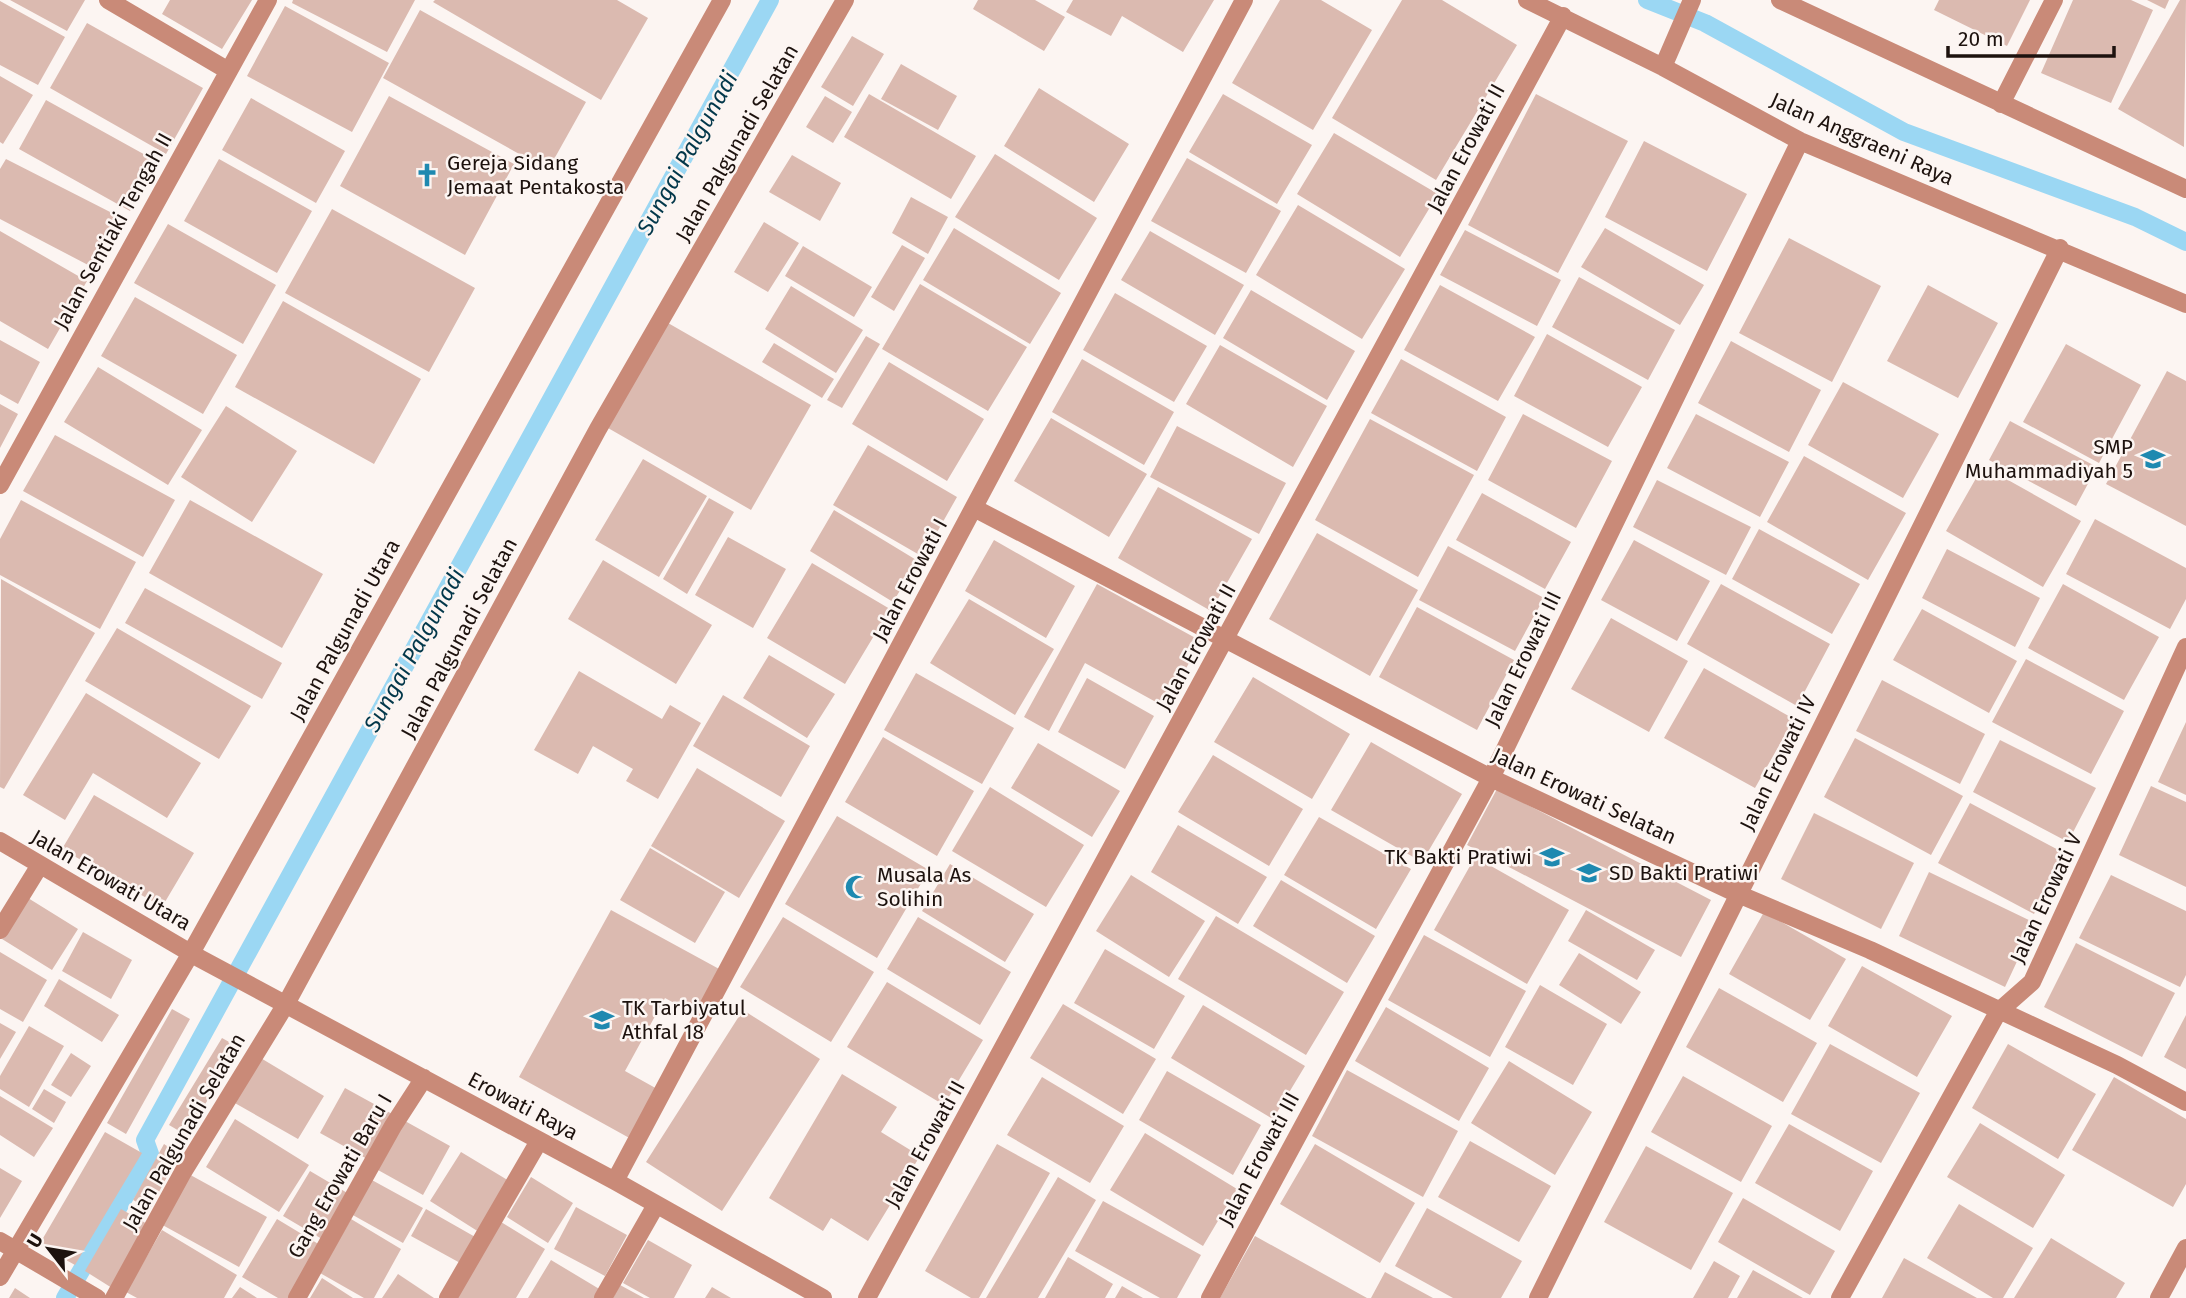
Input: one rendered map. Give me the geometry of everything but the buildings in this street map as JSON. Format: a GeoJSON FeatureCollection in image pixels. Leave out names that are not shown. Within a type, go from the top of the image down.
{"type":"FeatureCollection","features":[{"type":"Feature","properties":{"kind":"street"},"geometry":{"type":"LineString","coordinates":[[108,0],[227,70]]}},
{"type":"Feature","properties":{"kind":"street","name":"Jalan Sentiaki Tengah II"},"geometry":{"type":"LineString","coordinates":[[0,485],[268,0]]}},
{"type":"Feature","properties":{"kind":"street","name":"Jalan Palgunadi Utara"},"geometry":{"type":"LineString","coordinates":[[0,1277],[20,1253],[195,956],[722,0]]}},
{"type":"Feature","properties":{"kind":"street","name":"Jalan Palgunadi Selatan"},"geometry":{"type":"LineString","coordinates":[[114,1298],[183,1172],[282,1002],[598,429],[845,0]]}},
{"type":"Feature","properties":{"kind":"street","name":"Jalan Erowati I"},"geometry":{"type":"LineString","coordinates":[[615,1181],[1244,0]]}},
{"type":"Feature","properties":{"kind":"street","name":"Jalan Anggraeni Raya"},"geometry":{"type":"LineString","coordinates":[[1527,0],[1666,59],[1800,141],[2060,248],[2186,304]]}},
{"type":"Feature","properties":{"kind":"street"},"geometry":{"type":"LineString","coordinates":[[1666,59],[1692,0]]}},
{"type":"Feature","properties":{"kind":"street"},"geometry":{"type":"LineString","coordinates":[[1780,0],[2186,189]]}},
{"type":"Feature","properties":{"kind":"street"},"geometry":{"type":"LineString","coordinates":[[2001,104],[2054,0]]}},
{"type":"Feature","properties":{"kind":"street","name":"Jalan Erowati II"},"geometry":{"type":"LineString","coordinates":[[867,1298],[1563,16]]}},
{"type":"Feature","properties":{"kind":"street","name":"Jalan Erowati III"},"geometry":{"type":"LineString","coordinates":[[1210,1298],[1491,778],[1800,141]]}},
{"type":"Feature","properties":{"kind":"street","name":"Jalan Erowati IV"},"geometry":{"type":"LineString","coordinates":[[1538,1298],[2060,248]]}},
{"type":"Feature","properties":{"kind":"street","name":"Jalan Erowati Selatan"},"geometry":{"type":"LineString","coordinates":[[974,508],[1491,778],[1738,894],[1870,950],[1998,1012],[2117,1065],[2186,1102]]}},
{"type":"Feature","properties":{"kind":"street","name":"Jalan Erowati V"},"geometry":{"type":"LineString","coordinates":[[1840,1298],[1998,1012],[2032,982],[2186,647]]}},
{"type":"Feature","properties":{"kind":"street","name":"Jalan Erowati Utara"},"geometry":{"type":"LineString","coordinates":[[0,841],[195,956]]}},
{"type":"Feature","properties":{"kind":"street"},"geometry":{"type":"LineString","coordinates":[[0,930],[40,865]]}},
{"type":"Feature","properties":{"kind":"street","name":"Erowati Raya"},"geometry":{"type":"LineString","coordinates":[[195,956],[615,1181],[823,1298]]}},
{"type":"Feature","properties":{"kind":"street","name":"Gang Erowati Baru I"},"geometry":{"type":"LineString","coordinates":[[297,1298],[393,1126],[424,1078]]}},
{"type":"Feature","properties":{"kind":"street"},"geometry":{"type":"LineString","coordinates":[[448,1298],[539,1141]]}},
{"type":"Feature","properties":{"kind":"street"},"geometry":{"type":"LineString","coordinates":[[603,1298],[656,1205]]}},
{"type":"Feature","properties":{"kind":"street"},"geometry":{"type":"LineString","coordinates":[[0,1241],[97,1298]]}},
{"type":"Feature","properties":{"kind":"street"},"geometry":{"type":"LineString","coordinates":[[2159,1298],[2186,1248]]}},
{"type":"Feature","properties":{"kind":"waterway","name":"Sungai Palgunadi"},"geometry":{"type":"LineString","coordinates":[[65,1298],[150,1154],[145,1140],[770,0]]}},
{"type":"Feature","properties":{"kind":"waterway"},"geometry":{"type":"LineString","coordinates":[[1647,0],[1705,23],[1904,132],[2135,217],[2186,242]]}},
{"type":"Feature","properties":{"kind":"place","name":"Gereja Sidang Jemaat Pentakosta"},"geometry":{"type":"Point","coordinates":[427,175]}},
{"type":"Feature","properties":{"kind":"place","name":"SMP Muhammadiyah 5"},"geometry":{"type":"Point","coordinates":[2153,459]}},
{"type":"Feature","properties":{"kind":"place","name":"TK Bakti Pratiwi"},"geometry":{"type":"Point","coordinates":[1552,857]}},
{"type":"Feature","properties":{"kind":"place","name":"SD Bakti Pratiwi"},"geometry":{"type":"Point","coordinates":[1589,873]}},
{"type":"Feature","properties":{"kind":"place","name":"Musala As Solihin"},"geometry":{"type":"Point","coordinates":[857,887]}},
{"type":"Feature","properties":{"kind":"place","name":"TK Tarbiyatul Athfal 18"},"geometry":{"type":"Point","coordinates":[602,1020]}}]}
